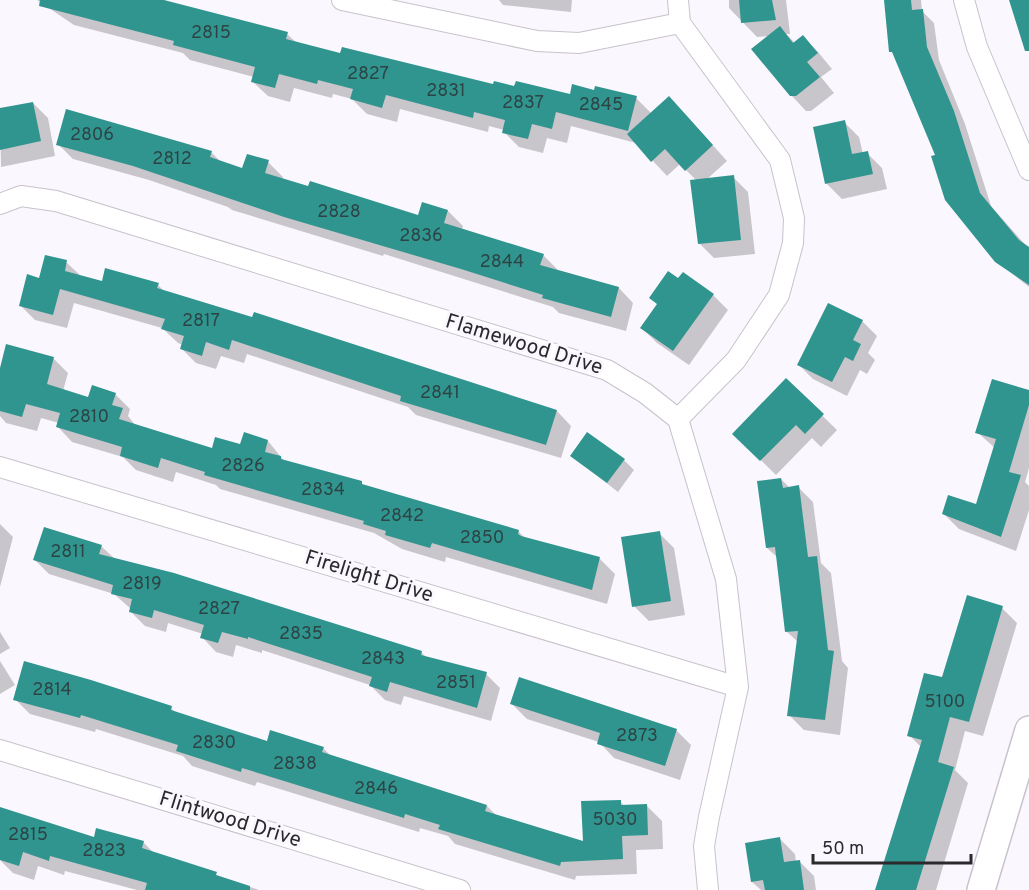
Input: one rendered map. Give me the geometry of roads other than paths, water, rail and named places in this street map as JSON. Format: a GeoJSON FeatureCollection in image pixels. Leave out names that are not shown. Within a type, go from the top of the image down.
{"type":"FeatureCollection","features":[{"type":"Feature","properties":{"kind":"street"},"geometry":{"type":"LineString","coordinates":[[678,0],[680,23],[780,160],[794,218],[793,243],[779,295],[736,360],[678,419],[726,579],[738,687],[707,826],[705,874],[708,890]]}},
{"type":"Feature","properties":{"kind":"street"},"geometry":{"type":"LineString","coordinates":[[964,0],[977,47],[1029,170]]}},
{"type":"Feature","properties":{"kind":"street"},"geometry":{"type":"LineString","coordinates":[[349,1],[537,41],[579,43],[680,23]]}},
{"type":"Feature","properties":{"kind":"street","name":"Flamewood Drive"},"geometry":{"type":"LineString","coordinates":[[0,204],[21,196],[56,201],[607,370],[645,393],[678,419]]}},
{"type":"Feature","properties":{"kind":"street","name":"Firelight Drive"},"geometry":{"type":"LineString","coordinates":[[0,466],[738,687]]}},
{"type":"Feature","properties":{"kind":"street"},"geometry":{"type":"LineString","coordinates":[[981,890],[1029,730]]}},
{"type":"Feature","properties":{"kind":"street","name":"Flintwood Drive"},"geometry":{"type":"LineString","coordinates":[[0,750],[460,890]]}}]}
